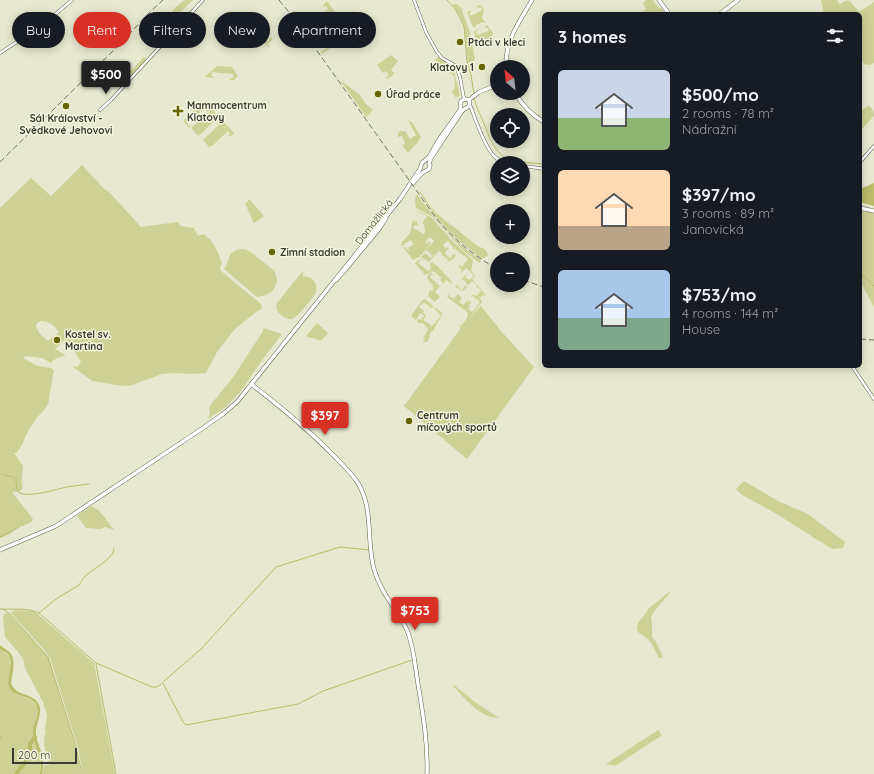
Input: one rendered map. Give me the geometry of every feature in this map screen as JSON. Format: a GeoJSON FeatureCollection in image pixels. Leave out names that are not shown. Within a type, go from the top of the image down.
{"type":"FeatureCollection","features":[{"type":"Feature","properties":{"kind":"main road"},"geometry":{"type":"LineString","coordinates":[[506,60],[512,35],[532,0]]}},
{"type":"Feature","properties":{"kind":"main road"},"geometry":{"type":"LineString","coordinates":[[659,0],[668,12]]}},
{"type":"Feature","properties":{"kind":"main road"},"geometry":{"type":"LineString","coordinates":[[723,12],[738,0]]}},
{"type":"Feature","properties":{"kind":"main road"},"geometry":{"type":"LineString","coordinates":[[468,105],[464,99],[461,101],[460,110],[438,141],[429,157],[421,164],[422,169],[426,170],[430,168],[429,163],[431,158],[456,118],[468,105],[474,96],[490,88]]}},
{"type":"Feature","properties":{"kind":"main road"},"geometry":{"type":"LineString","coordinates":[[519,100],[530,112],[542,121]]}},
{"type":"Feature","properties":{"kind":"main road"},"geometry":{"type":"LineString","coordinates":[[461,106],[463,108],[468,105]]}},
{"type":"Feature","properties":{"kind":"main road"},"geometry":{"type":"LineString","coordinates":[[424,161],[429,163]]}},
{"type":"Feature","properties":{"kind":"main road","name":"Domažlická"},"geometry":{"type":"LineString","coordinates":[[0,550],[56,526],[74,515],[212,422],[237,402],[400,198],[421,167]]}},
{"type":"Feature","properties":{"kind":"main road","name":"Domažlická"},"geometry":{"type":"LineString","coordinates":[[332,283],[344,272],[421,174],[426,170]]}},
{"type":"Feature","properties":{"kind":"main road"},"geometry":{"type":"LineString","coordinates":[[862,208],[874,211]]}},
{"type":"Feature","properties":{"kind":"main road"},"geometry":{"type":"LineString","coordinates":[[251,384],[309,431],[347,469],[361,489],[368,512],[371,553],[375,572],[380,586],[405,626],[412,649],[426,736],[427,774]]}},
{"type":"Feature","properties":{"kind":"street"},"geometry":{"type":"LineString","coordinates":[[0,54],[44,24],[72,0]]}},
{"type":"Feature","properties":{"kind":"street"},"geometry":{"type":"LineString","coordinates":[[100,110],[203,0]]}},
{"type":"Feature","properties":{"kind":"street"},"geometry":{"type":"LineString","coordinates":[[415,0],[426,32],[438,54],[456,66],[460,77],[464,99]]}},
{"type":"Feature","properties":{"kind":"street"},"geometry":{"type":"LineString","coordinates":[[468,105],[494,156]]}},
{"type":"Feature","properties":{"kind":"street"},"geometry":{"type":"LineString","coordinates":[[862,160],[874,146]]}},
{"type":"Feature","properties":{"kind":"street"},"geometry":{"type":"LineString","coordinates":[[530,167],[542,169]]}},
{"type":"Feature","properties":{"kind":"street"},"geometry":{"type":"LineString","coordinates":[[853,368],[874,399]]}},
{"type":"Feature","properties":{"kind":"shaded area"},"geometry":{"type":"Polygon","coordinates":[[[185,0],[193,0],[180,12],[172,12],[179,4],[185,0]]]}},
{"type":"Feature","properties":{"kind":"shaded area"},"geometry":{"type":"Polygon","coordinates":[[[646,0],[653,0],[664,12],[644,12],[646,9],[643,3],[646,0]]]}},
{"type":"Feature","properties":{"kind":"shaded area"},"geometry":{"type":"Polygon","coordinates":[[[821,0],[837,0],[840,4],[845,1],[850,1],[859,12],[824,12],[821,0]]]}},
{"type":"Feature","properties":{"kind":"shaded area"},"geometry":{"type":"Polygon","coordinates":[[[327,1],[335,12],[324,12],[328,9],[323,5],[327,1]]]}},
{"type":"Feature","properties":{"kind":"shaded area"},"geometry":{"type":"Polygon","coordinates":[[[874,2],[874,63],[870,65],[864,64],[862,60],[862,12],[859,12],[874,2]]]}},
{"type":"Feature","properties":{"kind":"shaded area"},"geometry":{"type":"Polygon","coordinates":[[[458,3],[463,10],[462,11],[470,32],[475,59],[474,61],[467,63],[464,28],[459,14],[453,5],[457,4],[462,10],[458,3]]]}},
{"type":"Feature","properties":{"kind":"shaded area"},"geometry":{"type":"Polygon","coordinates":[[[480,5],[484,9],[482,18],[486,23],[483,22],[473,27],[467,12],[470,10],[470,16],[481,11],[481,7],[478,8],[477,6],[480,5]]]}},
{"type":"Feature","properties":{"kind":"shaded area"},"geometry":{"type":"Polygon","coordinates":[[[487,25],[493,33],[490,43],[478,47],[476,44],[474,31],[478,29],[476,32],[477,35],[488,31],[488,28],[485,26],[487,25]]]}},
{"type":"Feature","properties":{"kind":"shaded area"},"geometry":{"type":"Polygon","coordinates":[[[327,48],[330,48],[322,54],[321,52],[327,48]]]}},
{"type":"Feature","properties":{"kind":"shaded area"},"geometry":{"type":"Polygon","coordinates":[[[391,55],[398,61],[391,70],[394,73],[387,79],[386,78],[389,75],[386,71],[383,73],[377,65],[391,55]]]}},
{"type":"Feature","properties":{"kind":"shaded area"},"geometry":{"type":"Polygon","coordinates":[[[144,57],[147,60],[122,85],[115,79],[123,71],[125,74],[131,69],[132,70],[144,57]]]}},
{"type":"Feature","properties":{"kind":"shaded area"},"geometry":{"type":"Polygon","coordinates":[[[438,57],[453,68],[460,95],[456,98],[452,92],[455,87],[454,76],[435,60],[438,57]]]}},
{"type":"Feature","properties":{"kind":"shaded area"},"geometry":{"type":"Polygon","coordinates":[[[217,66],[232,67],[238,76],[234,80],[230,80],[230,78],[233,78],[233,74],[212,72],[211,76],[214,78],[205,77],[217,66]]]}},
{"type":"Feature","properties":{"kind":"shaded area"},"geometry":{"type":"Polygon","coordinates":[[[340,80],[359,94],[366,104],[373,110],[366,117],[340,80]]]}},
{"type":"Feature","properties":{"kind":"shaded area"},"geometry":{"type":"Polygon","coordinates":[[[204,101],[211,108],[207,112],[205,107],[188,122],[187,124],[191,126],[189,128],[184,120],[204,101]]]}},
{"type":"Feature","properties":{"kind":"shaded area"},"geometry":{"type":"Polygon","coordinates":[[[868,106],[872,109],[874,116],[862,129],[862,110],[868,106]]]}},
{"type":"Feature","properties":{"kind":"shaded area"},"geometry":{"type":"Polygon","coordinates":[[[212,109],[222,120],[218,124],[217,123],[219,121],[216,119],[201,134],[199,134],[201,139],[191,128],[212,109]]]}},
{"type":"Feature","properties":{"kind":"shaded area"},"geometry":{"type":"Polygon","coordinates":[[[408,120],[412,122],[421,137],[408,153],[402,145],[405,144],[402,136],[398,137],[398,133],[401,130],[402,132],[405,131],[410,139],[416,135],[408,120]]]}},
{"type":"Feature","properties":{"kind":"shaded area"},"geometry":{"type":"Polygon","coordinates":[[[223,121],[234,133],[230,137],[228,135],[230,134],[228,131],[212,146],[210,146],[210,148],[203,140],[223,121]]]}},
{"type":"Feature","properties":{"kind":"shaded area"},"geometry":{"type":"Polygon","coordinates":[[[82,165],[141,227],[178,222],[180,226],[194,228],[198,236],[204,234],[211,240],[217,250],[222,263],[220,268],[221,271],[261,304],[262,309],[235,329],[217,352],[206,373],[162,374],[132,385],[123,386],[92,381],[72,366],[78,367],[81,362],[73,348],[65,340],[55,349],[65,356],[57,358],[51,363],[42,358],[26,356],[23,358],[38,366],[51,368],[54,370],[48,403],[30,427],[20,449],[14,453],[23,466],[23,488],[20,491],[12,492],[33,519],[31,522],[0,538],[0,475],[4,475],[0,473],[0,208],[31,178],[51,196],[82,165]],[[41,321],[37,323],[36,326],[39,333],[48,341],[59,332],[52,324],[41,321]]]}},
{"type":"Feature","properties":{"kind":"shaded area"},"geometry":{"type":"Polygon","coordinates":[[[874,183],[874,206],[862,203],[862,188],[874,183]]]}},
{"type":"Feature","properties":{"kind":"shaded area"},"geometry":{"type":"Polygon","coordinates":[[[419,192],[421,192],[436,213],[479,247],[485,249],[488,255],[482,259],[449,232],[436,217],[419,192]]]}},
{"type":"Feature","properties":{"kind":"shaded area"},"geometry":{"type":"Polygon","coordinates":[[[417,194],[446,231],[481,260],[479,263],[463,250],[433,217],[416,208],[415,198],[417,194]]]}},
{"type":"Feature","properties":{"kind":"shaded area"},"geometry":{"type":"Polygon","coordinates":[[[247,199],[250,200],[263,215],[263,217],[254,223],[245,203],[248,202],[247,199]]]}},
{"type":"Feature","properties":{"kind":"shaded area"},"geometry":{"type":"Polygon","coordinates":[[[416,211],[431,217],[449,238],[473,260],[471,271],[475,275],[472,279],[486,295],[479,298],[482,302],[469,318],[481,306],[501,331],[534,367],[467,459],[404,406],[461,328],[458,325],[461,326],[467,318],[467,312],[447,297],[450,293],[449,296],[454,299],[458,294],[462,299],[459,302],[463,305],[467,301],[469,302],[468,300],[471,302],[472,301],[470,304],[469,304],[470,306],[468,309],[472,312],[480,302],[477,299],[475,300],[476,299],[473,296],[471,297],[473,294],[476,296],[481,291],[472,281],[463,291],[455,287],[459,284],[457,286],[462,290],[468,285],[463,279],[461,280],[466,274],[467,275],[465,277],[470,280],[474,275],[466,268],[460,273],[462,270],[458,266],[459,265],[462,267],[468,259],[461,253],[460,254],[458,250],[457,251],[455,248],[454,249],[447,241],[443,245],[446,248],[449,248],[445,253],[447,255],[446,256],[450,258],[454,254],[456,256],[452,260],[450,259],[450,262],[441,255],[442,253],[439,251],[429,262],[421,257],[425,253],[431,258],[433,256],[426,250],[434,241],[430,237],[425,242],[427,244],[429,241],[431,243],[429,246],[420,256],[413,260],[403,247],[405,247],[408,251],[408,248],[414,244],[410,240],[402,246],[401,245],[410,233],[413,220],[417,222],[418,226],[415,225],[413,228],[424,234],[425,232],[424,224],[422,223],[427,216],[416,211]]]}},
{"type":"Feature","properties":{"kind":"shaded area"},"geometry":{"type":"Polygon","coordinates":[[[862,211],[874,213],[874,307],[862,285],[862,211]]]}},
{"type":"Feature","properties":{"kind":"shaded area"},"geometry":{"type":"Polygon","coordinates":[[[243,249],[271,268],[276,274],[277,280],[274,289],[266,295],[257,297],[224,269],[231,253],[243,249]]]}},
{"type":"Feature","properties":{"kind":"shaded area"},"geometry":{"type":"Polygon","coordinates":[[[420,259],[418,263],[429,271],[431,268],[430,264],[432,262],[438,267],[452,282],[450,285],[451,283],[446,280],[444,284],[440,280],[442,278],[433,271],[425,275],[415,263],[420,259]]]}},
{"type":"Feature","properties":{"kind":"shaded area"},"geometry":{"type":"Polygon","coordinates":[[[302,272],[304,273],[302,276],[313,280],[316,291],[313,298],[297,316],[292,319],[287,319],[278,312],[276,307],[277,303],[302,272]]]}},
{"type":"Feature","properties":{"kind":"shaded area"},"geometry":{"type":"Polygon","coordinates":[[[431,273],[435,276],[432,274],[430,277],[440,286],[435,292],[440,297],[435,302],[428,295],[430,290],[432,291],[434,288],[427,278],[431,273]]]}},
{"type":"Feature","properties":{"kind":"shaded area"},"geometry":{"type":"Polygon","coordinates":[[[425,299],[432,305],[433,308],[424,302],[419,307],[426,315],[423,320],[432,326],[436,323],[437,322],[435,321],[438,320],[441,315],[434,309],[436,308],[442,315],[429,335],[430,336],[427,342],[423,341],[425,339],[423,338],[428,328],[425,328],[426,326],[417,321],[418,319],[421,320],[424,316],[420,313],[416,320],[411,316],[425,299]]]}},
{"type":"Feature","properties":{"kind":"shaded area"},"geometry":{"type":"Polygon","coordinates":[[[317,323],[328,333],[321,341],[306,336],[317,323]]]}},
{"type":"Feature","properties":{"kind":"shaded area"},"geometry":{"type":"Polygon","coordinates":[[[263,328],[282,334],[241,391],[226,407],[208,419],[210,413],[209,407],[234,376],[263,331],[263,328]]]}},
{"type":"Feature","properties":{"kind":"shaded area"},"geometry":{"type":"Polygon","coordinates":[[[744,481],[778,501],[808,514],[845,542],[843,548],[832,549],[775,513],[742,495],[736,489],[744,481]]]}},
{"type":"Feature","properties":{"kind":"shaded area"},"geometry":{"type":"Polygon","coordinates":[[[91,506],[101,514],[115,530],[105,527],[100,529],[86,528],[77,516],[91,506]]]}},
{"type":"Feature","properties":{"kind":"shaded area"},"geometry":{"type":"Polygon","coordinates":[[[669,592],[670,593],[655,610],[651,617],[652,637],[663,657],[659,658],[649,640],[638,632],[637,628],[638,623],[648,609],[669,592]]]}},
{"type":"Feature","properties":{"kind":"shaded area"},"geometry":{"type":"Polygon","coordinates":[[[15,610],[34,611],[94,663],[115,774],[83,774],[78,748],[50,658],[11,613],[15,610]]]}},
{"type":"Feature","properties":{"kind":"shaded area"},"geometry":{"type":"Polygon","coordinates":[[[6,613],[10,615],[48,657],[76,748],[81,774],[42,774],[44,765],[49,765],[44,744],[47,715],[43,702],[25,668],[23,658],[5,637],[3,617],[6,613]]]}},
{"type":"Feature","properties":{"kind":"shaded area"},"geometry":{"type":"Polygon","coordinates":[[[0,645],[10,653],[13,660],[11,683],[13,687],[20,693],[32,697],[40,707],[36,734],[43,760],[42,774],[40,774],[41,761],[33,734],[38,710],[32,700],[16,694],[10,688],[8,683],[11,662],[8,654],[0,649],[0,645]]]}},
{"type":"Feature","properties":{"kind":"shaded area"},"geometry":{"type":"Polygon","coordinates":[[[0,649],[8,655],[10,660],[8,683],[17,694],[31,700],[37,706],[33,733],[41,765],[40,774],[0,774],[0,649]]]}},
{"type":"Feature","properties":{"kind":"shaded area"},"geometry":{"type":"Polygon","coordinates":[[[454,685],[475,702],[499,718],[486,715],[479,711],[463,697],[454,685]]]}},
{"type":"Feature","properties":{"kind":"shaded area"},"geometry":{"type":"Polygon","coordinates":[[[658,730],[662,735],[615,766],[606,764],[658,730]]]}},
{"type":"Feature","properties":{"kind":"waterway"},"geometry":{"type":"LineString","coordinates":[[447,0],[456,10],[464,26],[467,62],[474,94]]}},
{"type":"Feature","properties":{"kind":"waterway"},"geometry":{"type":"LineString","coordinates":[[474,97],[476,106],[490,138],[500,154],[511,161],[542,164]]}},
{"type":"Feature","properties":{"kind":"waterway"},"geometry":{"type":"LineString","coordinates":[[862,275],[874,286]]}},
{"type":"Feature","properties":{"kind":"waterway"},"geometry":{"type":"LineString","coordinates":[[0,474],[13,477]]}},
{"type":"Feature","properties":{"kind":"waterway"},"geometry":{"type":"LineString","coordinates":[[16,478],[16,486],[20,493],[24,494],[36,494],[89,484]]}},
{"type":"Feature","properties":{"kind":"waterway"},"geometry":{"type":"LineString","coordinates":[[0,537],[19,527]]}},
{"type":"Feature","properties":{"kind":"waterway"},"geometry":{"type":"LineString","coordinates":[[163,682],[201,649],[276,567],[340,547],[369,550]]}},
{"type":"Feature","properties":{"kind":"waterway"},"geometry":{"type":"LineString","coordinates":[[39,613],[56,599],[79,585],[85,576],[107,560],[113,553],[114,548]]}},
{"type":"Feature","properties":{"kind":"waterway"},"geometry":{"type":"LineString","coordinates":[[0,609],[25,609],[39,613],[96,663],[152,687],[157,687],[161,684]]}},
{"type":"Feature","properties":{"kind":"waterway"},"geometry":{"type":"LineString","coordinates":[[3,609],[10,614],[48,657],[75,743],[82,774]]}},
{"type":"Feature","properties":{"kind":"waterway"},"geometry":{"type":"LineString","coordinates":[[163,683],[186,725],[298,704],[323,691],[412,660]]}},
{"type":"Feature","properties":{"kind":"waterway"},"geometry":{"type":"LineString","coordinates":[[96,664],[116,774]]}},
{"type":"Feature","properties":{"kind":"waterway"},"geometry":{"type":"LineString","coordinates":[[0,736],[2,740]]}},
{"type":"Feature","properties":{"kind":"waterway"},"geometry":{"type":"LineString","coordinates":[[16,774],[30,756],[30,744],[35,737]]}},
{"type":"Feature","properties":{"kind":"railway"},"geometry":{"type":"LineString","coordinates":[[0,162],[163,0]]}},
{"type":"Feature","properties":{"kind":"railway"},"geometry":{"type":"LineString","coordinates":[[279,0],[293,17],[436,218],[449,233],[464,246],[490,264]]}},
{"type":"Feature","properties":{"kind":"railway"},"geometry":{"type":"LineString","coordinates":[[530,282],[542,286]]}},
{"type":"Feature","properties":{"kind":"railway"},"geometry":{"type":"LineString","coordinates":[[862,339],[874,340]]}},
{"type":"Feature","properties":{"kind":"place","name":"Ptáci v kleci"},"geometry":{"type":"Point","coordinates":[460,42]}},
{"type":"Feature","properties":{"kind":"place","name":"Klatovy 1"},"geometry":{"type":"Point","coordinates":[482,67]}},
{"type":"Feature","properties":{"kind":"place","name":"Úřad práce"},"geometry":{"type":"Point","coordinates":[378,94]}},
{"type":"Feature","properties":{"kind":"place","name":"Sál Království - Svědkové Jehovovi"},"geometry":{"type":"Point","coordinates":[66,106]}},
{"type":"Feature","properties":{"kind":"place","name":"Mammocentrum Klatovy"},"geometry":{"type":"Point","coordinates":[178,111]}},
{"type":"Feature","properties":{"kind":"place","name":"Zimní stadion"},"geometry":{"type":"Point","coordinates":[272,252]}},
{"type":"Feature","properties":{"kind":"place","name":"Kostel sv. Martina"},"geometry":{"type":"Point","coordinates":[57,340]}},
{"type":"Feature","properties":{"kind":"place","name":"Centrum míčových sportů"},"geometry":{"type":"Point","coordinates":[409,421]}}]}
